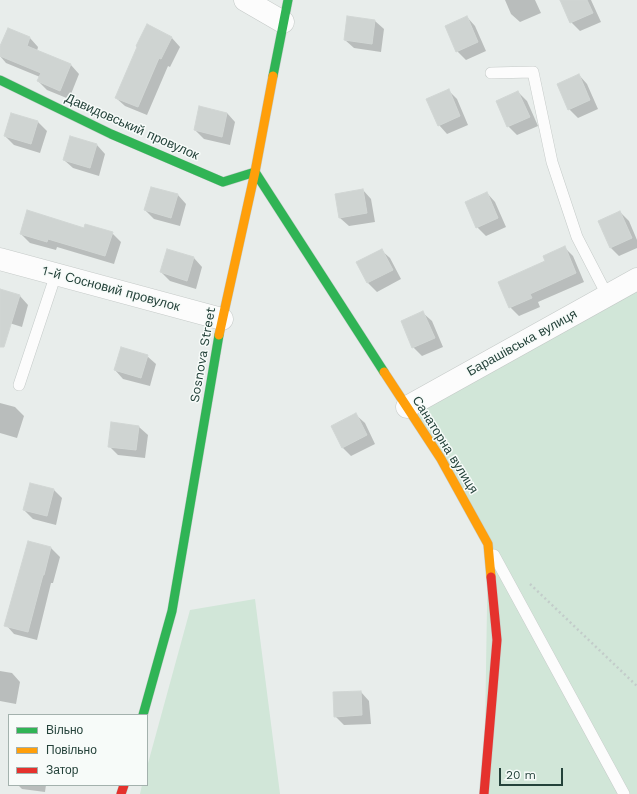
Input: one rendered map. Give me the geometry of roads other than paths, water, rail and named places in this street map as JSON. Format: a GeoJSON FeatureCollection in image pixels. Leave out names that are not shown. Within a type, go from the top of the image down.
{"type":"FeatureCollection","features":[{"type":"Feature","properties":{"kind":"street"},"geometry":{"type":"LineString","coordinates":[[245,0],[283,22]]}},
{"type":"Feature","properties":{"kind":"street","name":"Sosnova Street"},"geometry":{"type":"LineString","coordinates":[[143,714],[172,611],[222,319],[255,172],[288,0]]}},
{"type":"Feature","properties":{"kind":"street","name":"Давидовський провулок"},"geometry":{"type":"LineString","coordinates":[[0,80],[111,134],[223,182],[255,172]]}},
{"type":"Feature","properties":{"kind":"street","name":"Санаторна вулиця"},"geometry":{"type":"LineString","coordinates":[[255,172],[441,459],[488,544],[497,640],[484,794]]}},
{"type":"Feature","properties":{"kind":"street","name":"1-й Сосновий провулок"},"geometry":{"type":"LineString","coordinates":[[0,259],[222,319]]}},
{"type":"Feature","properties":{"kind":"street","name":"Барашівська вулиця"},"geometry":{"type":"LineString","coordinates":[[407,407],[637,279]]}},
{"type":"Feature","properties":{"kind":"lane"},"geometry":{"type":"LineString","coordinates":[[491,73],[533,72],[552,162],[578,237],[607,295]]}},
{"type":"Feature","properties":{"kind":"lane"},"geometry":{"type":"LineString","coordinates":[[19,385],[56,274]]}},
{"type":"Feature","properties":{"kind":"lane"},"geometry":{"type":"LineString","coordinates":[[488,544],[624,794]]}}]}
